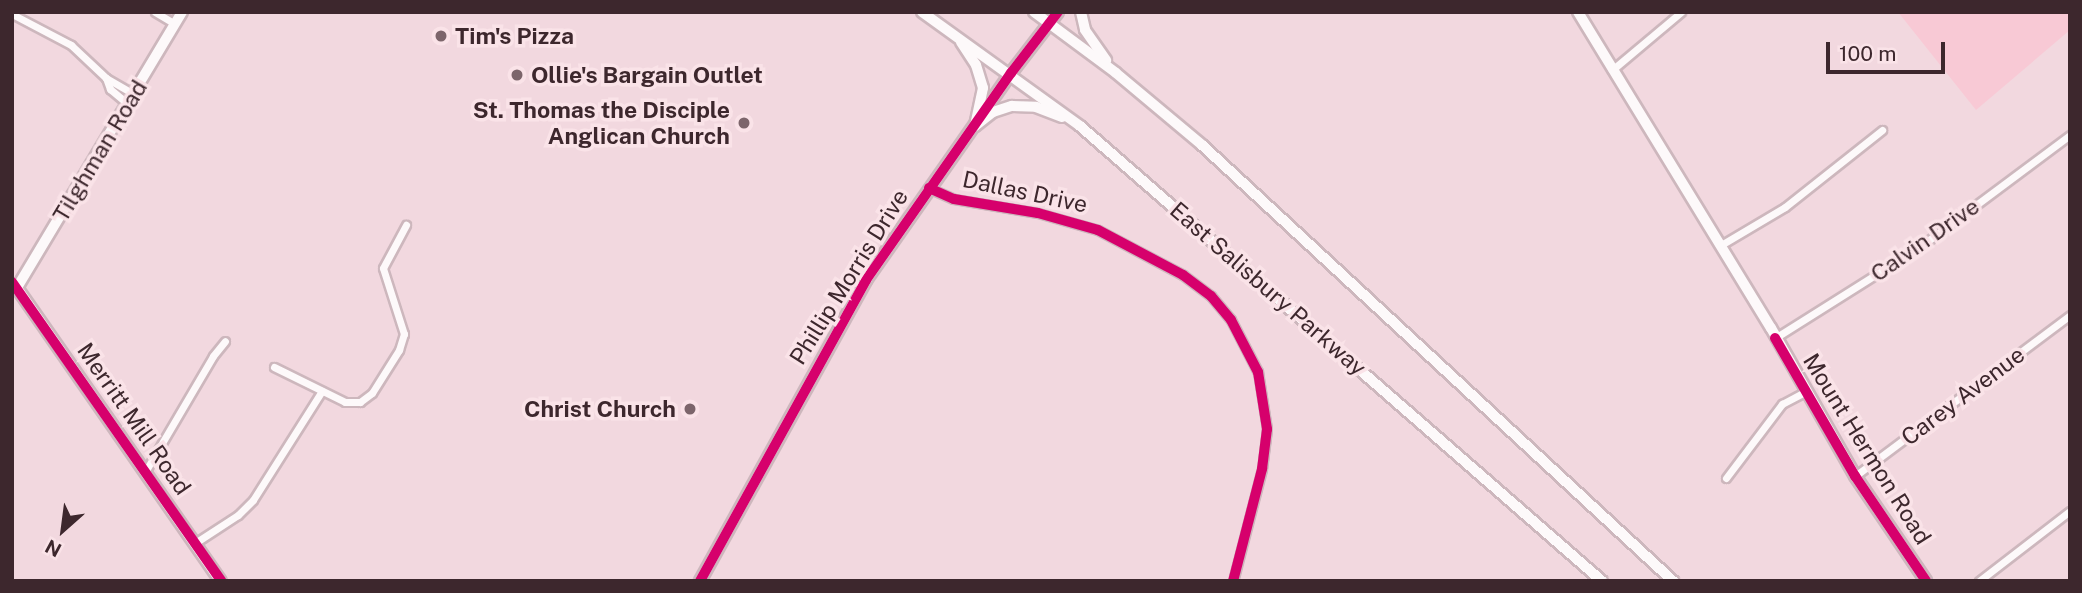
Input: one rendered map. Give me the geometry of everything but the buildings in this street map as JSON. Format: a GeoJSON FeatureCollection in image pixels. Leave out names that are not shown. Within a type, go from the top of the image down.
{"type":"FeatureCollection","features":[{"type":"Feature","properties":{"kind":"main road","name":"Tilghman Road"},"geometry":{"type":"LineString","coordinates":[[15,285],[182,12]]}},
{"type":"Feature","properties":{"kind":"main road","name":"East Salisbury Parkway"},"geometry":{"type":"LineString","coordinates":[[922,12],[1011,73],[1080,125],[1602,581]]}},
{"type":"Feature","properties":{"kind":"main road"},"geometry":{"type":"LineString","coordinates":[[1034,12],[1116,73],[1202,145],[1673,581]]}},
{"type":"Feature","properties":{"kind":"main road","name":"Phillip Morris Drive"},"geometry":{"type":"LineString","coordinates":[[700,581],[841,320],[929,188],[1058,12]]}},
{"type":"Feature","properties":{"kind":"main road"},"geometry":{"type":"LineString","coordinates":[[1081,12],[1085,30],[1116,73]]}},
{"type":"Feature","properties":{"kind":"main road","name":"Mount Hermon Road"},"geometry":{"type":"LineString","coordinates":[[1578,12],[1721,246],[1855,477],[1926,581]]}},
{"type":"Feature","properties":{"kind":"main road"},"geometry":{"type":"LineString","coordinates":[[955,34],[980,75],[983,98],[975,126]]}},
{"type":"Feature","properties":{"kind":"main road"},"geometry":{"type":"LineString","coordinates":[[975,126],[1003,108],[1025,105],[1037,107],[1080,125]]}},
{"type":"Feature","properties":{"kind":"main road","name":"Merritt Mill Road"},"geometry":{"type":"LineString","coordinates":[[15,285],[220,581]]}},
{"type":"Feature","properties":{"kind":"street"},"geometry":{"type":"LineString","coordinates":[[155,12],[175,24]]}},
{"type":"Feature","properties":{"kind":"street"},"geometry":{"type":"LineString","coordinates":[[1612,70],[1681,12]]}},
{"type":"Feature","properties":{"kind":"street"},"geometry":{"type":"LineString","coordinates":[[12,14],[71,45],[131,99]]}},
{"type":"Feature","properties":{"kind":"street"},"geometry":{"type":"LineString","coordinates":[[1721,246],[1785,207],[1882,131]]}},
{"type":"Feature","properties":{"kind":"street","name":"Calvin Drive"},"geometry":{"type":"LineString","coordinates":[[1775,338],[1939,234],[2070,135]]}},
{"type":"Feature","properties":{"kind":"street","name":"Dallas Drive"},"geometry":{"type":"LineString","coordinates":[[929,188],[954,199],[1038,213],[1098,230],[1183,275],[1211,296],[1231,320],[1258,372],[1267,429],[1262,469],[1233,581]]}},
{"type":"Feature","properties":{"kind":"street"},"geometry":{"type":"LineString","coordinates":[[274,367],[345,402],[367,398],[399,350],[404,328],[383,268],[407,225]]}},
{"type":"Feature","properties":{"kind":"street","name":"Carey Avenue"},"geometry":{"type":"LineString","coordinates":[[1855,477],[2070,315]]}},
{"type":"Feature","properties":{"kind":"street"},"geometry":{"type":"LineString","coordinates":[[145,472],[213,356],[225,341]]}},
{"type":"Feature","properties":{"kind":"street"},"geometry":{"type":"LineString","coordinates":[[195,543],[238,515],[253,500],[322,391]]}},
{"type":"Feature","properties":{"kind":"street"},"geometry":{"type":"LineString","coordinates":[[1726,478],[1782,404],[1805,392]]}},
{"type":"Feature","properties":{"kind":"street"},"geometry":{"type":"LineString","coordinates":[[1979,581],[2070,511]]}},
{"type":"Feature","properties":{"kind":"shaded area"},"geometry":{"type":"Polygon","coordinates":[[[1898,12],[2070,12],[2070,30],[1976,110],[1898,12]]]}},
{"type":"Feature","properties":{"kind":"cycle path"},"geometry":{"type":"LineString","coordinates":[[700,581],[866,280],[1011,73],[1058,12]]}},
{"type":"Feature","properties":{"kind":"cycle path"},"geometry":{"type":"LineString","coordinates":[[929,188],[954,199],[1038,213],[1098,230],[1183,275],[1211,296],[1231,320],[1258,372],[1267,429],[1262,469],[1233,581]]}},
{"type":"Feature","properties":{"kind":"cycle path"},"geometry":{"type":"LineString","coordinates":[[12,282],[221,581]]}},
{"type":"Feature","properties":{"kind":"cycle path"},"geometry":{"type":"LineString","coordinates":[[1775,338],[1855,476],[1926,581]]}},
{"type":"Feature","properties":{"kind":"place","name":"Tim's Pizza"},"geometry":{"type":"Point","coordinates":[441,36]}},
{"type":"Feature","properties":{"kind":"place","name":"Ollie's Bargain Outlet"},"geometry":{"type":"Point","coordinates":[517,75]}},
{"type":"Feature","properties":{"kind":"place","name":"St. Thomas the Disciple Anglican Church"},"geometry":{"type":"Point","coordinates":[744,123]}},
{"type":"Feature","properties":{"kind":"place","name":"Christ Church"},"geometry":{"type":"Point","coordinates":[690,409]}}]}
